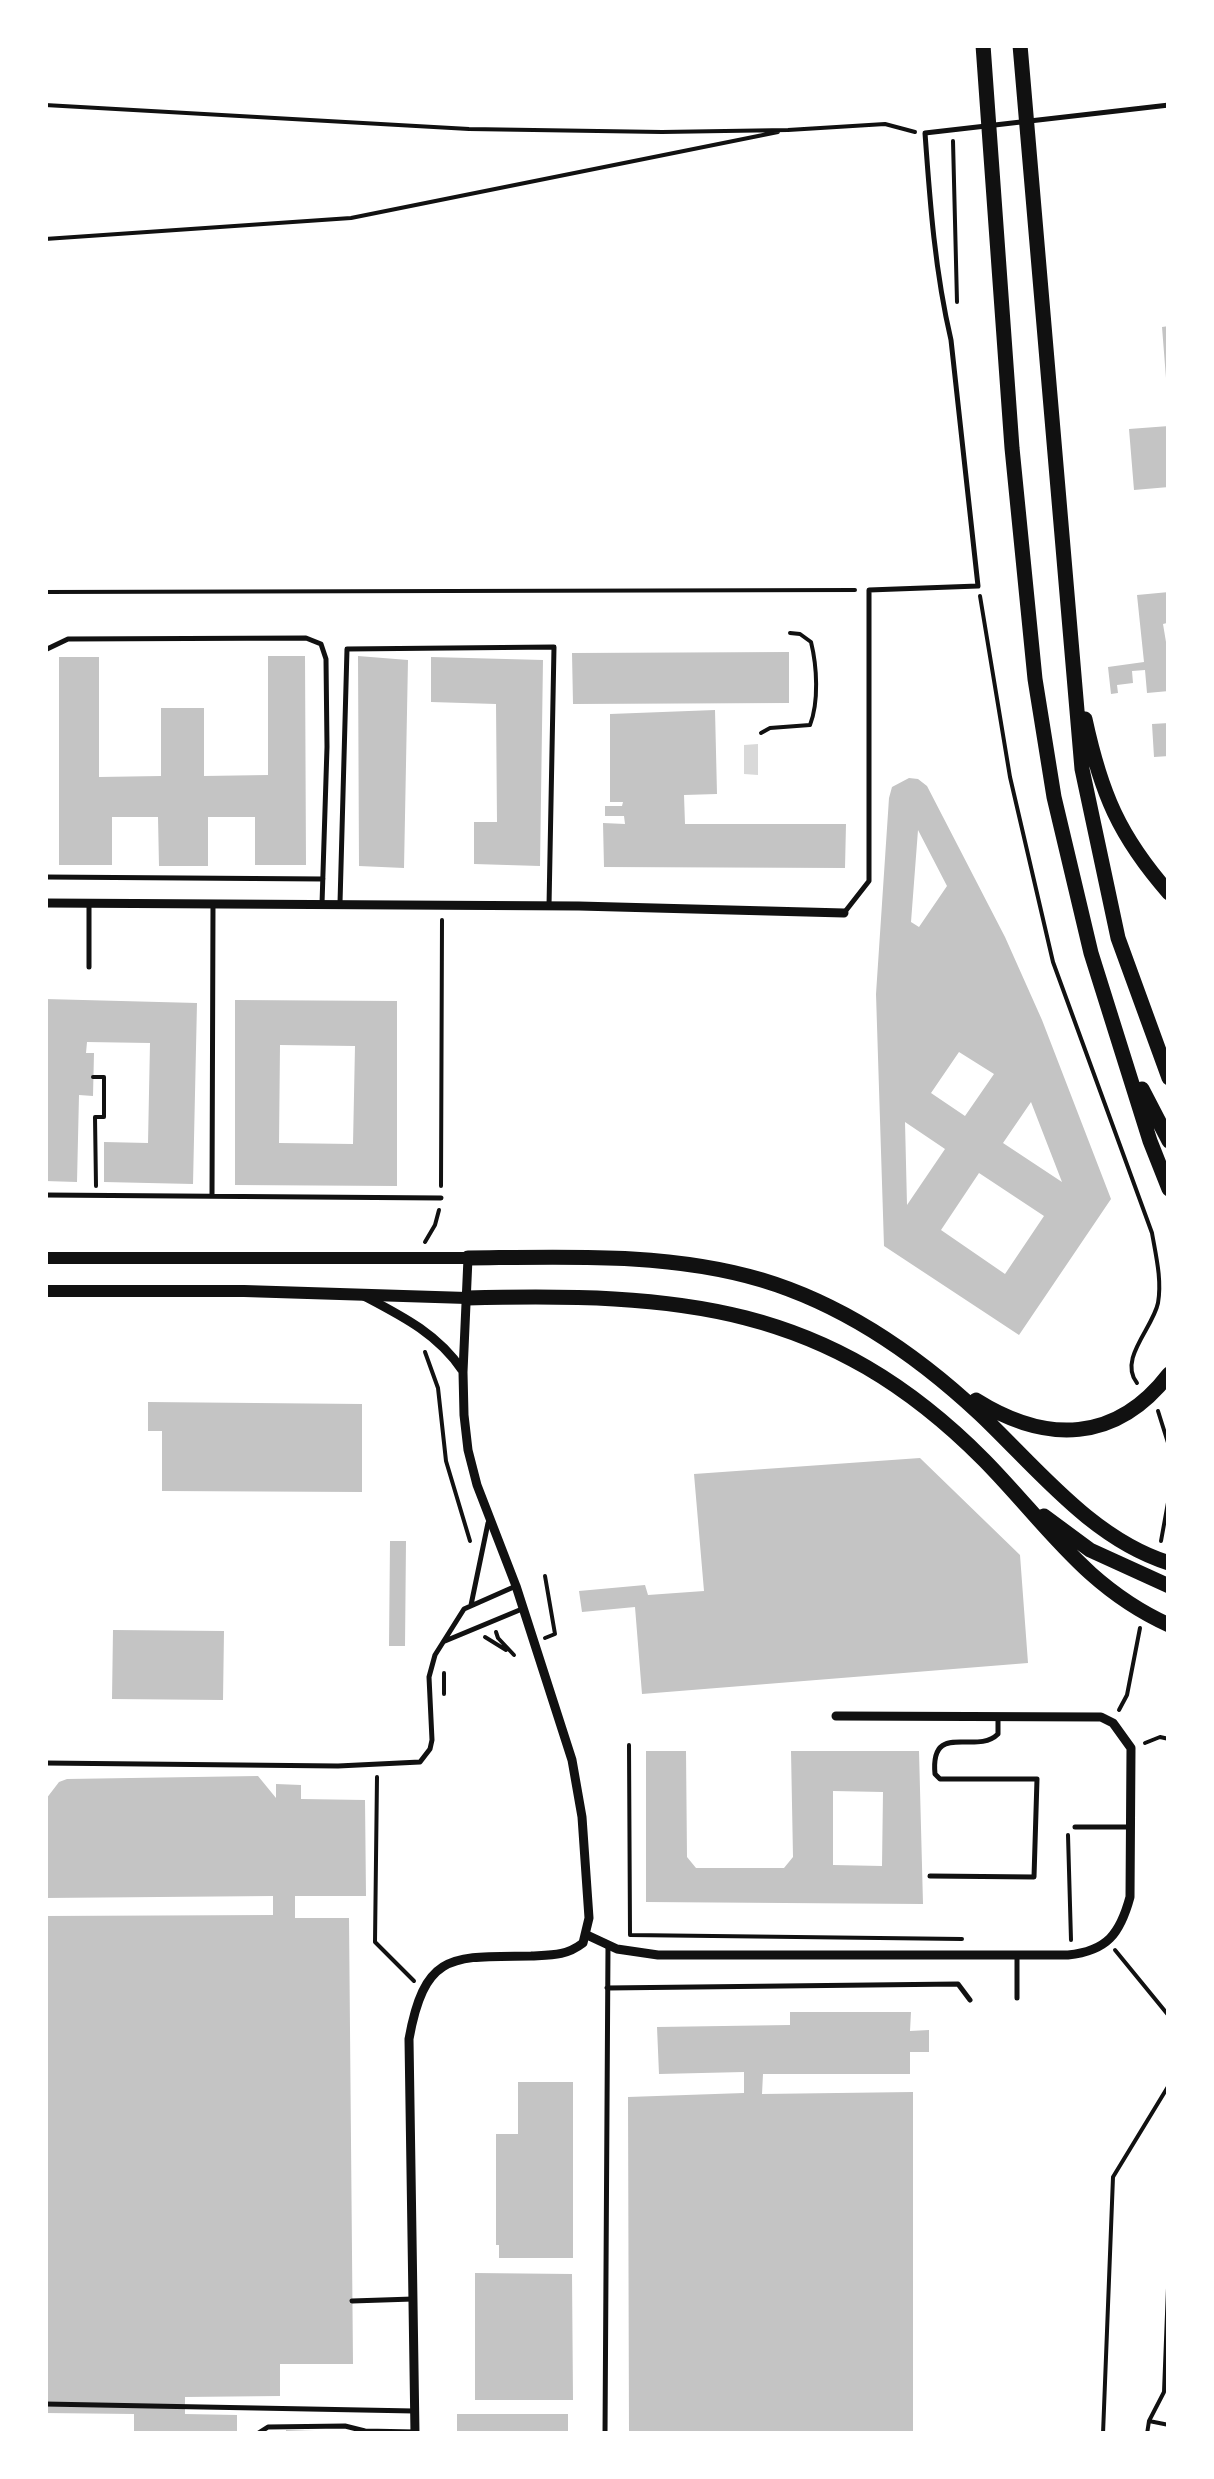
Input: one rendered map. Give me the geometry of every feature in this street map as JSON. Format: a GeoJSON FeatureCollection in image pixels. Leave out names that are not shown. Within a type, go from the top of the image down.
{"type":"FeatureCollection","features":[{"type":"Feature","properties":{"kind":"highway"},"geometry":{"type":"LineString","coordinates":[[983,45],[1012,448],[1035,680],[1054,797],[1091,952],[1169,1189]]}},
{"type":"Feature","properties":{"kind":"highway"},"geometry":{"type":"LineString","coordinates":[[1020,45],[1082,769],[1118,938],[1169,1078]]}},
{"type":"Feature","properties":{"kind":"highway"},"geometry":{"type":"LineString","coordinates":[[1069,643],[1105,796],[1130,842],[1169,893]]}},
{"type":"Feature","properties":{"kind":"highway"},"geometry":{"type":"LineString","coordinates":[[1126,1058],[1169,1141]]}},
{"type":"Feature","properties":{"kind":"highway"},"geometry":{"type":"LineString","coordinates":[[468,1258],[656,1262],[763,1280],[863,1325],[1000,1416],[1038,1429],[1080,1430],[1114,1421],[1147,1397],[1169,1374]]}},
{"type":"Feature","properties":{"kind":"highway"},"geometry":{"type":"LineString","coordinates":[[466,1298],[648,1300],[717,1309],[785,1328],[842,1352],[936,1415],[1106,1589],[1169,1625]]}},
{"type":"Feature","properties":{"kind":"highway"},"geometry":{"type":"LineString","coordinates":[[939,1377],[1077,1507],[1112,1535],[1159,1559]]}},
{"type":"Feature","properties":{"kind":"highway"},"geometry":{"type":"LineString","coordinates":[[1014,1491],[1090,1550],[1157,1582]]}},
{"type":"Feature","properties":{"kind":"main road"},"geometry":{"type":"LineString","coordinates":[[45,1258],[468,1258]]}},
{"type":"Feature","properties":{"kind":"main road"},"geometry":{"type":"LineString","coordinates":[[45,1291],[244,1291],[466,1298]]}},
{"type":"Feature","properties":{"kind":"street"},"geometry":{"type":"LineString","coordinates":[[45,903],[548,906],[844,913]]}},
{"type":"Feature","properties":{"kind":"street"},"geometry":{"type":"LineString","coordinates":[[415,2433],[410,2039],[414,2012],[433,1976],[453,1960],[564,1954],[583,1943],[589,1918],[578,1789],[535,1642],[489,1520],[468,1450],[463,1372],[468,1258]]}},
{"type":"Feature","properties":{"kind":"street"},"geometry":{"type":"LineString","coordinates":[[362,1294],[422,1329],[449,1351],[463,1372]]}},
{"type":"Feature","properties":{"kind":"street"},"geometry":{"type":"LineString","coordinates":[[587,1936],[608,1946],[658,1955],[1086,1953],[1108,1942],[1126,1914],[1130,1897],[1131,1748],[1112,1723],[1101,1717],[836,1716]]}},
{"type":"Feature","properties":{"kind":"lane"},"geometry":{"type":"LineString","coordinates":[[844,913],[869,881],[869,590],[978,586],[951,340],[932,231],[928,133],[1169,105]]}},
{"type":"Feature","properties":{"kind":"lane"},"geometry":{"type":"LineString","coordinates":[[45,650],[68,639],[306,638],[320,644],[326,659],[327,747],[322,904]]}},
{"type":"Feature","properties":{"kind":"lane"},"geometry":{"type":"LineString","coordinates":[[340,904],[347,649],[554,647],[548,906]]}},
{"type":"Feature","properties":{"kind":"lane"},"geometry":{"type":"LineString","coordinates":[[45,876],[322,879]]}},
{"type":"Feature","properties":{"kind":"lane"},"geometry":{"type":"LineString","coordinates":[[89,903],[89,967]]}},
{"type":"Feature","properties":{"kind":"lane"},"geometry":{"type":"LineString","coordinates":[[212,1196],[214,904]]}},
{"type":"Feature","properties":{"kind":"lane"},"geometry":{"type":"LineString","coordinates":[[45,949],[46,966]]}},
{"type":"Feature","properties":{"kind":"lane"},"geometry":{"type":"LineString","coordinates":[[45,1195],[441,1198]]}},
{"type":"Feature","properties":{"kind":"lane"},"geometry":{"type":"LineString","coordinates":[[471,1605],[489,1520]]}},
{"type":"Feature","properties":{"kind":"lane"},"geometry":{"type":"LineString","coordinates":[[45,1762],[412,1765],[426,1756],[432,1740],[430,1666],[442,1642],[458,1615],[471,1605],[516,1586]]}},
{"type":"Feature","properties":{"kind":"lane"},"geometry":{"type":"LineString","coordinates":[[442,1642],[524,1609]]}},
{"type":"Feature","properties":{"kind":"lane"},"geometry":{"type":"LineString","coordinates":[[930,1876],[1034,1877],[1037,1780],[940,1778],[935,1774],[939,1748],[950,1742],[982,1743],[995,1738],[998,1715]]}},
{"type":"Feature","properties":{"kind":"lane"},"geometry":{"type":"LineString","coordinates":[[1075,1827],[1130,1827]]}},
{"type":"Feature","properties":{"kind":"lane"},"geometry":{"type":"LineString","coordinates":[[605,2434],[608,1946]]}},
{"type":"Feature","properties":{"kind":"lane"},"geometry":{"type":"LineString","coordinates":[[1017,1998],[1018,1954]]}},
{"type":"Feature","properties":{"kind":"lane"},"geometry":{"type":"LineString","coordinates":[[607,1988],[958,1984],[970,2000]]}},
{"type":"Feature","properties":{"kind":"lane"},"geometry":{"type":"LineString","coordinates":[[352,2300],[413,2299]]}},
{"type":"Feature","properties":{"kind":"lane"},"geometry":{"type":"LineString","coordinates":[[45,2404],[414,2411]]}},
{"type":"Feature","properties":{"kind":"lane"},"geometry":{"type":"LineString","coordinates":[[257,2434],[268,2427],[345,2426],[415,2433]]}},
{"type":"Feature","properties":{"kind":"path"},"geometry":{"type":"LineString","coordinates":[[45,105],[470,129],[788,130],[885,124],[928,133]]}},
{"type":"Feature","properties":{"kind":"path"},"geometry":{"type":"LineString","coordinates":[[45,239],[351,218],[788,130]]}},
{"type":"Feature","properties":{"kind":"path"},"geometry":{"type":"LineString","coordinates":[[953,142],[957,310]]}},
{"type":"Feature","properties":{"kind":"path"},"geometry":{"type":"LineString","coordinates":[[978,586],[1010,777],[1053,962],[1152,1233],[1159,1270],[1158,1306],[1132,1361],[1132,1376],[1160,1414],[1169,1446]]}},
{"type":"Feature","properties":{"kind":"path"},"geometry":{"type":"LineString","coordinates":[[45,592],[869,590]]}},
{"type":"Feature","properties":{"kind":"path"},"geometry":{"type":"LineString","coordinates":[[761,733],[770,728],[810,725],[814,714],[815,657],[811,642],[790,633]]}},
{"type":"Feature","properties":{"kind":"path"},"geometry":{"type":"LineString","coordinates":[[421,1258],[425,1239],[435,1226],[441,1198],[442,905]]}},
{"type":"Feature","properties":{"kind":"path"},"geometry":{"type":"LineString","coordinates":[[93,1077],[104,1077],[104,1117],[96,1117],[96,1196]]}},
{"type":"Feature","properties":{"kind":"path"},"geometry":{"type":"LineString","coordinates":[[422,1329],[418,1344],[432,1362],[446,1461],[471,1544]]}},
{"type":"Feature","properties":{"kind":"path"},"geometry":{"type":"LineString","coordinates":[[514,1655],[556,1634],[544,1576]]}},
{"type":"Feature","properties":{"kind":"path"},"geometry":{"type":"LineString","coordinates":[[492,1620],[498,1638],[514,1655]]}},
{"type":"Feature","properties":{"kind":"path"},"geometry":{"type":"LineString","coordinates":[[485,1636],[514,1655]]}},
{"type":"Feature","properties":{"kind":"path"},"geometry":{"type":"LineString","coordinates":[[444,1664],[444,1698]]}},
{"type":"Feature","properties":{"kind":"path"},"geometry":{"type":"LineString","coordinates":[[1131,1748],[1160,1737],[1169,1739]]}},
{"type":"Feature","properties":{"kind":"path"},"geometry":{"type":"LineString","coordinates":[[629,1745],[630,1935],[975,1939]]}},
{"type":"Feature","properties":{"kind":"path"},"geometry":{"type":"LineString","coordinates":[[377,1775],[376,1942],[423,1990]]}},
{"type":"Feature","properties":{"kind":"path"},"geometry":{"type":"LineString","coordinates":[[1071,1940],[1068,1827],[1075,1827]]}},
{"type":"Feature","properties":{"kind":"path"},"geometry":{"type":"LineString","coordinates":[[1108,1942],[1169,2016]]}},
{"type":"Feature","properties":{"kind":"path"},"geometry":{"type":"LineString","coordinates":[[1104,2434],[1113,2177],[1169,2085]]}},
{"type":"Feature","properties":{"kind":"path"},"geometry":{"type":"LineString","coordinates":[[1147,2434],[1148,2420],[1164,2392],[1169,2262]]}},
{"type":"Feature","properties":{"kind":"path"},"geometry":{"type":"LineString","coordinates":[[1148,2420],[1169,2425]]}},
{"type":"Feature","properties":{"kind":"shaded area"},"geometry":{"type":"Polygon","coordinates":[[[758,744],[758,775],[744,774],[744,745],[758,744]]]}},
{"type":"Feature","properties":{"kind":"building"},"geometry":{"type":"Polygon","coordinates":[[[1169,326],[1169,377],[1166,378],[1162,327],[1169,326]]]}},
{"type":"Feature","properties":{"kind":"building"},"geometry":{"type":"Polygon","coordinates":[[[1169,426],[1169,487],[1134,490],[1129,429],[1169,426]]]}},
{"type":"Feature","properties":{"kind":"building"},"geometry":{"type":"Polygon","coordinates":[[[1169,592],[1167,623],[1163,624],[1169,691],[1147,693],[1145,670],[1132,671],[1133,683],[1117,685],[1118,693],[1111,694],[1108,667],[1144,662],[1137,595],[1169,592]]]}},
{"type":"Feature","properties":{"kind":"building"},"geometry":{"type":"Polygon","coordinates":[[[789,652],[789,703],[573,704],[572,653],[789,652]]]}},
{"type":"Feature","properties":{"kind":"building"},"geometry":{"type":"Polygon","coordinates":[[[268,656],[305,656],[306,865],[255,865],[255,817],[208,817],[208,866],[159,866],[158,817],[112,817],[112,865],[59,865],[59,657],[99,657],[99,777],[161,776],[161,708],[204,708],[204,776],[268,775],[268,656]]]}},
{"type":"Feature","properties":{"kind":"building"},"geometry":{"type":"Polygon","coordinates":[[[358,656],[408,660],[404,868],[359,866],[358,656]]]}},
{"type":"Feature","properties":{"kind":"building"},"geometry":{"type":"Polygon","coordinates":[[[431,657],[543,660],[540,866],[474,864],[474,822],[497,822],[496,704],[431,702],[431,657]]]}},
{"type":"Feature","properties":{"kind":"building"},"geometry":{"type":"Polygon","coordinates":[[[715,710],[717,794],[684,795],[685,824],[846,824],[845,868],[604,867],[603,823],[625,824],[624,816],[605,816],[605,806],[622,806],[623,802],[610,802],[610,714],[715,710]]]}},
{"type":"Feature","properties":{"kind":"building"},"geometry":{"type":"Polygon","coordinates":[[[1169,723],[1169,756],[1154,757],[1152,724],[1169,723]]]}},
{"type":"Feature","properties":{"kind":"building"},"geometry":{"type":"Polygon","coordinates":[[[909,778],[927,786],[1005,937],[1042,1020],[1111,1199],[1019,1335],[884,1246],[876,994],[892,787],[909,778]],[[918,830],[911,922],[919,927],[947,886],[918,830]],[[959,1052],[931,1093],[965,1116],[994,1074],[959,1052]],[[1031,1102],[1003,1143],[1062,1182],[1031,1102]],[[905,1122],[907,1205],[945,1149],[905,1122]],[[979,1173],[941,1230],[1005,1274],[1044,1216],[979,1173]]]}},
{"type":"Feature","properties":{"kind":"building"},"geometry":{"type":"Polygon","coordinates":[[[45,999],[197,1003],[193,1184],[104,1182],[104,1142],[148,1143],[150,1043],[87,1042],[86,1053],[94,1053],[93,1096],[79,1095],[77,1182],[45,1181],[45,999]]]}},
{"type":"Feature","properties":{"kind":"building"},"geometry":{"type":"Polygon","coordinates":[[[235,1000],[397,1001],[397,1186],[235,1185],[235,1000]],[[280,1045],[279,1143],[353,1144],[355,1046],[280,1045]]]}},
{"type":"Feature","properties":{"kind":"building"},"geometry":{"type":"Polygon","coordinates":[[[148,1402],[362,1404],[362,1492],[162,1491],[162,1431],[148,1431],[148,1402]]]}},
{"type":"Feature","properties":{"kind":"building"},"geometry":{"type":"Polygon","coordinates":[[[920,1458],[1020,1555],[1028,1663],[642,1694],[635,1607],[582,1612],[579,1591],[645,1585],[648,1595],[704,1591],[694,1474],[920,1458]]]}},
{"type":"Feature","properties":{"kind":"building"},"geometry":{"type":"Polygon","coordinates":[[[390,1541],[406,1541],[405,1646],[389,1646],[390,1541]]]}},
{"type":"Feature","properties":{"kind":"building"},"geometry":{"type":"Polygon","coordinates":[[[113,1630],[224,1631],[223,1700],[112,1699],[113,1630]]]}},
{"type":"Feature","properties":{"kind":"building"},"geometry":{"type":"Polygon","coordinates":[[[646,1751],[686,1751],[687,1857],[696,1868],[784,1868],[793,1857],[791,1751],[919,1751],[923,1904],[646,1902],[646,1751]],[[833,1791],[833,1865],[882,1866],[883,1792],[833,1791]]]}},
{"type":"Feature","properties":{"kind":"building"},"geometry":{"type":"Polygon","coordinates":[[[258,1776],[276,1798],[276,1784],[301,1785],[301,1799],[365,1800],[366,1896],[295,1896],[295,1918],[349,1918],[353,2364],[280,2364],[280,2396],[185,2397],[185,2414],[237,2415],[237,2434],[134,2434],[134,2414],[45,2413],[45,1916],[273,1915],[273,1896],[45,1898],[46,1799],[59,1782],[67,1779],[258,1776]]]}},
{"type":"Feature","properties":{"kind":"building"},"geometry":{"type":"Polygon","coordinates":[[[790,2012],[911,2012],[910,2031],[929,2030],[929,2052],[910,2052],[910,2074],[763,2074],[762,2094],[913,2092],[913,2434],[629,2434],[628,2097],[744,2093],[744,2072],[659,2074],[657,2027],[790,2025],[790,2012]]]}},
{"type":"Feature","properties":{"kind":"building"},"geometry":{"type":"Polygon","coordinates":[[[518,2082],[573,2082],[573,2258],[499,2258],[496,2134],[518,2134],[518,2082]]]}},
{"type":"Feature","properties":{"kind":"building"},"geometry":{"type":"Polygon","coordinates":[[[475,2273],[572,2274],[573,2400],[475,2400],[475,2273]]]}},
{"type":"Feature","properties":{"kind":"building"},"geometry":{"type":"Polygon","coordinates":[[[457,2414],[568,2414],[568,2434],[457,2434],[457,2414]]]}},
{"type":"Feature","properties":{"kind":"building"},"geometry":{"type":"Polygon","coordinates":[[[286,2430],[315,2431],[315,2434],[286,2434],[286,2430]]]}}]}
